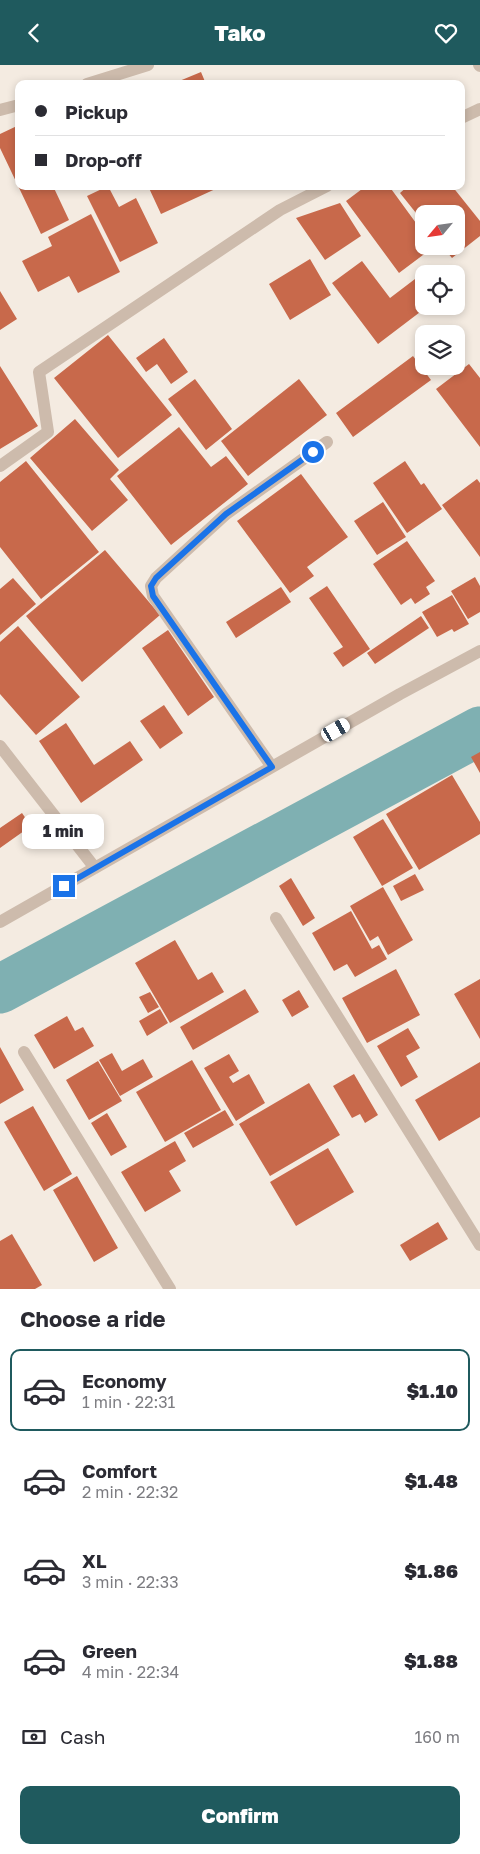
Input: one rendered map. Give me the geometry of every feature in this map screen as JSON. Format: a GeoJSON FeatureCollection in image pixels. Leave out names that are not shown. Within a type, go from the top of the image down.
{"type":"FeatureCollection","features":[{"type":"Feature","properties":{"kind":"street"},"geometry":{"type":"LineString","coordinates":[[100,80],[148,65]]}},
{"type":"Feature","properties":{"kind":"street"},"geometry":{"type":"LineString","coordinates":[[0,110],[15,106]]}},
{"type":"Feature","properties":{"kind":"street"},"geometry":{"type":"LineString","coordinates":[[465,116],[480,109]]}},
{"type":"Feature","properties":{"kind":"street"},"geometry":{"type":"LineString","coordinates":[[0,466],[48,432],[39,372],[280,210],[318,190]]}},
{"type":"Feature","properties":{"kind":"street"},"geometry":{"type":"LineString","coordinates":[[272,767],[153,596],[151,586],[156,578],[226,514],[327,442]]}},
{"type":"Feature","properties":{"kind":"street"},"geometry":{"type":"LineString","coordinates":[[0,922],[480,651]]}},
{"type":"Feature","properties":{"kind":"street"},"geometry":{"type":"LineString","coordinates":[[0,746],[95,868]]}},
{"type":"Feature","properties":{"kind":"street"},"geometry":{"type":"LineString","coordinates":[[276,917],[480,1245]]}},
{"type":"Feature","properties":{"kind":"street"},"geometry":{"type":"LineString","coordinates":[[24,1052],[170,1289]]}},
{"type":"Feature","properties":{"kind":"building"},"geometry":{"type":"Polygon","coordinates":[[[201,72],[204,80],[182,80],[201,72]]]}},
{"type":"Feature","properties":{"kind":"building"},"geometry":{"type":"Polygon","coordinates":[[[15,127],[15,179],[0,148],[0,134],[15,127]]]}},
{"type":"Feature","properties":{"kind":"building"},"geometry":{"type":"Polygon","coordinates":[[[20,190],[55,190],[69,220],[41,234],[20,190]]]}},
{"type":"Feature","properties":{"kind":"building"},"geometry":{"type":"Polygon","coordinates":[[[100,190],[110,190],[119,207],[136,198],[158,243],[120,262],[87,196],[100,190]]]}},
{"type":"Feature","properties":{"kind":"building"},"geometry":{"type":"Polygon","coordinates":[[[150,190],[213,190],[161,214],[150,190]]]}},
{"type":"Feature","properties":{"kind":"building"},"geometry":{"type":"Polygon","coordinates":[[[361,190],[392,190],[415,222],[415,255],[423,255],[399,273],[346,201],[361,190]]]}},
{"type":"Feature","properties":{"kind":"building"},"geometry":{"type":"Polygon","coordinates":[[[403,190],[455,190],[480,221],[480,236],[465,248],[465,205],[415,205],[415,212],[400,193],[403,190]]]}},
{"type":"Feature","properties":{"kind":"building"},"geometry":{"type":"Polygon","coordinates":[[[340,203],[361,236],[325,260],[296,218],[340,203]]]}},
{"type":"Feature","properties":{"kind":"building"},"geometry":{"type":"Polygon","coordinates":[[[91,214],[120,272],[78,293],[69,276],[38,292],[22,261],[52,246],[48,237],[91,214]]]}},
{"type":"Feature","properties":{"kind":"building"},"geometry":{"type":"Polygon","coordinates":[[[310,259],[331,295],[290,320],[269,284],[310,259]]]}},
{"type":"Feature","properties":{"kind":"building"},"geometry":{"type":"Polygon","coordinates":[[[362,261],[390,298],[415,279],[416,315],[378,344],[332,283],[362,261]]]}},
{"type":"Feature","properties":{"kind":"building"},"geometry":{"type":"Polygon","coordinates":[[[0,291],[17,319],[0,330],[0,291]]]}},
{"type":"Feature","properties":{"kind":"building"},"geometry":{"type":"Polygon","coordinates":[[[108,335],[172,415],[118,458],[54,378],[108,335]]]}},
{"type":"Feature","properties":{"kind":"building"},"geometry":{"type":"Polygon","coordinates":[[[164,338],[188,372],[171,384],[157,364],[146,372],[136,358],[164,338]]]}},
{"type":"Feature","properties":{"kind":"building"},"geometry":{"type":"Polygon","coordinates":[[[413,356],[415,359],[415,375],[427,375],[431,380],[353,437],[336,413],[413,356]]]}},
{"type":"Feature","properties":{"kind":"building"},"geometry":{"type":"Polygon","coordinates":[[[469,364],[480,378],[480,447],[436,389],[454,375],[465,375],[465,367],[469,364]]]}},
{"type":"Feature","properties":{"kind":"building"},"geometry":{"type":"Polygon","coordinates":[[[0,366],[38,426],[0,449],[0,366]]]}},
{"type":"Feature","properties":{"kind":"building"},"geometry":{"type":"Polygon","coordinates":[[[195,379],[232,429],[206,450],[168,399],[195,379]]]}},
{"type":"Feature","properties":{"kind":"building"},"geometry":{"type":"Polygon","coordinates":[[[299,379],[327,415],[248,476],[221,441],[299,379]]]}},
{"type":"Feature","properties":{"kind":"building"},"geometry":{"type":"Polygon","coordinates":[[[75,419],[119,470],[110,479],[128,500],[92,531],[30,458],[75,419]]]}},
{"type":"Feature","properties":{"kind":"building"},"geometry":{"type":"Polygon","coordinates":[[[179,427],[211,467],[226,456],[248,484],[171,545],[117,476],[179,427]]]}},
{"type":"Feature","properties":{"kind":"building"},"geometry":{"type":"Polygon","coordinates":[[[26,461],[99,552],[41,599],[0,547],[0,482],[26,461]]]}},
{"type":"Feature","properties":{"kind":"building"},"geometry":{"type":"Polygon","coordinates":[[[405,461],[421,485],[424,483],[442,509],[407,533],[373,483],[405,461]]]}},
{"type":"Feature","properties":{"kind":"building"},"geometry":{"type":"Polygon","coordinates":[[[301,474],[348,537],[307,567],[314,576],[290,593],[237,521],[301,474]]]}},
{"type":"Feature","properties":{"kind":"building"},"geometry":{"type":"Polygon","coordinates":[[[477,479],[480,483],[480,557],[442,505],[477,479]]]}},
{"type":"Feature","properties":{"kind":"building"},"geometry":{"type":"Polygon","coordinates":[[[383,502],[406,537],[377,555],[354,521],[383,502]]]}},
{"type":"Feature","properties":{"kind":"building"},"geometry":{"type":"Polygon","coordinates":[[[407,541],[435,581],[426,587],[430,594],[415,604],[411,598],[401,605],[373,564],[407,541]]]}},
{"type":"Feature","properties":{"kind":"building"},"geometry":{"type":"Polygon","coordinates":[[[105,550],[160,615],[82,682],[26,616],[105,550]]]}},
{"type":"Feature","properties":{"kind":"building"},"geometry":{"type":"Polygon","coordinates":[[[475,577],[480,586],[480,612],[468,619],[451,591],[475,577]]]}},
{"type":"Feature","properties":{"kind":"building"},"geometry":{"type":"Polygon","coordinates":[[[13,578],[36,604],[0,635],[0,589],[13,578]]]}},
{"type":"Feature","properties":{"kind":"building"},"geometry":{"type":"Polygon","coordinates":[[[327,586],[370,649],[343,667],[333,653],[343,647],[309,598],[327,586]]]}},
{"type":"Feature","properties":{"kind":"building"},"geometry":{"type":"Polygon","coordinates":[[[281,587],[291,602],[236,638],[226,622],[281,587]]]}},
{"type":"Feature","properties":{"kind":"building"},"geometry":{"type":"Polygon","coordinates":[[[452,595],[469,624],[454,632],[452,629],[437,637],[422,612],[452,595]]]}},
{"type":"Feature","properties":{"kind":"building"},"geometry":{"type":"Polygon","coordinates":[[[421,616],[429,628],[375,664],[367,653],[421,616]]]}},
{"type":"Feature","properties":{"kind":"building"},"geometry":{"type":"Polygon","coordinates":[[[18,626],[80,697],[36,735],[0,694],[0,642],[18,626]]]}},
{"type":"Feature","properties":{"kind":"building"},"geometry":{"type":"Polygon","coordinates":[[[168,630],[214,697],[188,716],[142,648],[168,630]]]}},
{"type":"Feature","properties":{"kind":"building"},"geometry":{"type":"Polygon","coordinates":[[[164,705],[183,733],[160,749],[140,721],[164,705]]]}},
{"type":"Feature","properties":{"kind":"building"},"geometry":{"type":"Polygon","coordinates":[[[66,723],[94,765],[130,741],[143,760],[81,803],[39,741],[66,723]]]}},
{"type":"Feature","properties":{"kind":"building"},"geometry":{"type":"Polygon","coordinates":[[[480,752],[480,773],[471,757],[480,752]]]}},
{"type":"Feature","properties":{"kind":"building"},"geometry":{"type":"Polygon","coordinates":[[[452,775],[480,822],[480,834],[419,870],[386,814],[452,775]]]}},
{"type":"Feature","properties":{"kind":"building"},"geometry":{"type":"Polygon","coordinates":[[[22,813],[31,826],[0,848],[0,828],[22,813]]]}},
{"type":"Feature","properties":{"kind":"building"},"geometry":{"type":"Polygon","coordinates":[[[383,819],[413,868],[382,886],[353,837],[383,819]]]}},
{"type":"Feature","properties":{"kind":"building"},"geometry":{"type":"Polygon","coordinates":[[[415,874],[424,890],[401,901],[393,886],[415,874]]]}},
{"type":"Feature","properties":{"kind":"building"},"geometry":{"type":"Polygon","coordinates":[[[291,878],[315,918],[303,926],[279,886],[291,878]]]}},
{"type":"Feature","properties":{"kind":"building"},"geometry":{"type":"Polygon","coordinates":[[[383,887],[413,940],[388,955],[378,936],[370,941],[350,906],[383,887]]]}},
{"type":"Feature","properties":{"kind":"building"},"geometry":{"type":"Polygon","coordinates":[[[351,911],[372,949],[379,945],[387,959],[355,977],[347,964],[334,971],[312,933],[351,911]]]}},
{"type":"Feature","properties":{"kind":"building"},"geometry":{"type":"Polygon","coordinates":[[[175,940],[198,980],[212,972],[224,992],[170,1023],[135,963],[175,940]]]}},
{"type":"Feature","properties":{"kind":"building"},"geometry":{"type":"Polygon","coordinates":[[[396,969],[420,1015],[367,1043],[342,998],[396,969]]]}},
{"type":"Feature","properties":{"kind":"building"},"geometry":{"type":"Polygon","coordinates":[[[480,979],[480,1039],[454,994],[480,979]]]}},
{"type":"Feature","properties":{"kind":"building"},"geometry":{"type":"Polygon","coordinates":[[[245,989],[259,1012],[193,1050],[180,1027],[245,989]]]}},
{"type":"Feature","properties":{"kind":"building"},"geometry":{"type":"Polygon","coordinates":[[[299,990],[309,1007],[292,1017],[282,1000],[299,990]]]}},
{"type":"Feature","properties":{"kind":"building"},"geometry":{"type":"Polygon","coordinates":[[[150,992],[159,1007],[148,1013],[139,997],[150,992]]]}},
{"type":"Feature","properties":{"kind":"building"},"geometry":{"type":"Polygon","coordinates":[[[160,1009],[168,1023],[147,1036],[139,1021],[160,1009]]]}},
{"type":"Feature","properties":{"kind":"building"},"geometry":{"type":"Polygon","coordinates":[[[67,1016],[75,1031],[83,1027],[94,1046],[54,1069],[34,1035],[67,1016]]]}},
{"type":"Feature","properties":{"kind":"building"},"geometry":{"type":"Polygon","coordinates":[[[408,1028],[420,1048],[406,1056],[418,1077],[401,1087],[377,1046],[408,1028]]]}},
{"type":"Feature","properties":{"kind":"building"},"geometry":{"type":"Polygon","coordinates":[[[0,1047],[24,1090],[0,1104],[0,1047]]]}},
{"type":"Feature","properties":{"kind":"building"},"geometry":{"type":"Polygon","coordinates":[[[112,1053],[122,1071],[143,1059],[153,1077],[120,1096],[99,1060],[112,1053]]]}},
{"type":"Feature","properties":{"kind":"building"},"geometry":{"type":"Polygon","coordinates":[[[229,1054],[239,1071],[229,1077],[233,1083],[249,1074],[265,1103],[236,1121],[204,1068],[229,1054]]]}},
{"type":"Feature","properties":{"kind":"building"},"geometry":{"type":"Polygon","coordinates":[[[192,1060],[221,1110],[165,1142],[136,1092],[192,1060]]]}},
{"type":"Feature","properties":{"kind":"building"},"geometry":{"type":"Polygon","coordinates":[[[98,1061],[122,1101],[89,1120],[66,1080],[98,1061]]]}},
{"type":"Feature","properties":{"kind":"building"},"geometry":{"type":"Polygon","coordinates":[[[480,1062],[480,1117],[439,1141],[415,1100],[480,1062]]]}},
{"type":"Feature","properties":{"kind":"building"},"geometry":{"type":"Polygon","coordinates":[[[354,1074],[378,1115],[365,1123],[360,1114],[352,1118],[333,1086],[354,1074]]]}},
{"type":"Feature","properties":{"kind":"building"},"geometry":{"type":"Polygon","coordinates":[[[309,1083],[340,1135],[270,1176],[239,1124],[309,1083]]]}},
{"type":"Feature","properties":{"kind":"building"},"geometry":{"type":"Polygon","coordinates":[[[33,1106],[72,1174],[44,1191],[4,1122],[33,1106]]]}},
{"type":"Feature","properties":{"kind":"building"},"geometry":{"type":"Polygon","coordinates":[[[225,1110],[234,1125],[193,1148],[184,1133],[225,1110]]]}},
{"type":"Feature","properties":{"kind":"building"},"geometry":{"type":"Polygon","coordinates":[[[107,1113],[127,1147],[111,1156],[91,1123],[107,1113]]]}},
{"type":"Feature","properties":{"kind":"building"},"geometry":{"type":"Polygon","coordinates":[[[175,1141],[186,1161],[169,1171],[181,1191],[145,1212],[121,1172],[175,1141]]]}},
{"type":"Feature","properties":{"kind":"building"},"geometry":{"type":"Polygon","coordinates":[[[328,1148],[354,1192],[296,1226],[270,1182],[328,1148]]]}},
{"type":"Feature","properties":{"kind":"building"},"geometry":{"type":"Polygon","coordinates":[[[77,1176],[118,1248],[94,1262],[53,1190],[77,1176]]]}},
{"type":"Feature","properties":{"kind":"building"},"geometry":{"type":"Polygon","coordinates":[[[438,1222],[448,1239],[410,1261],[400,1245],[438,1222]]]}},
{"type":"Feature","properties":{"kind":"building"},"geometry":{"type":"Polygon","coordinates":[[[12,1234],[42,1285],[35,1289],[0,1289],[0,1241],[12,1234]]]}},
{"type":"Feature","properties":{"kind":"waterway"},"geometry":{"type":"LineString","coordinates":[[0,989],[480,731]]}},
{"type":"Feature","properties":{"kind":"route"},"geometry":{"type":"LineString","coordinates":[[64,886],[272,767],[153,596],[151,586],[156,578],[226,514],[313,452]]}}]}
